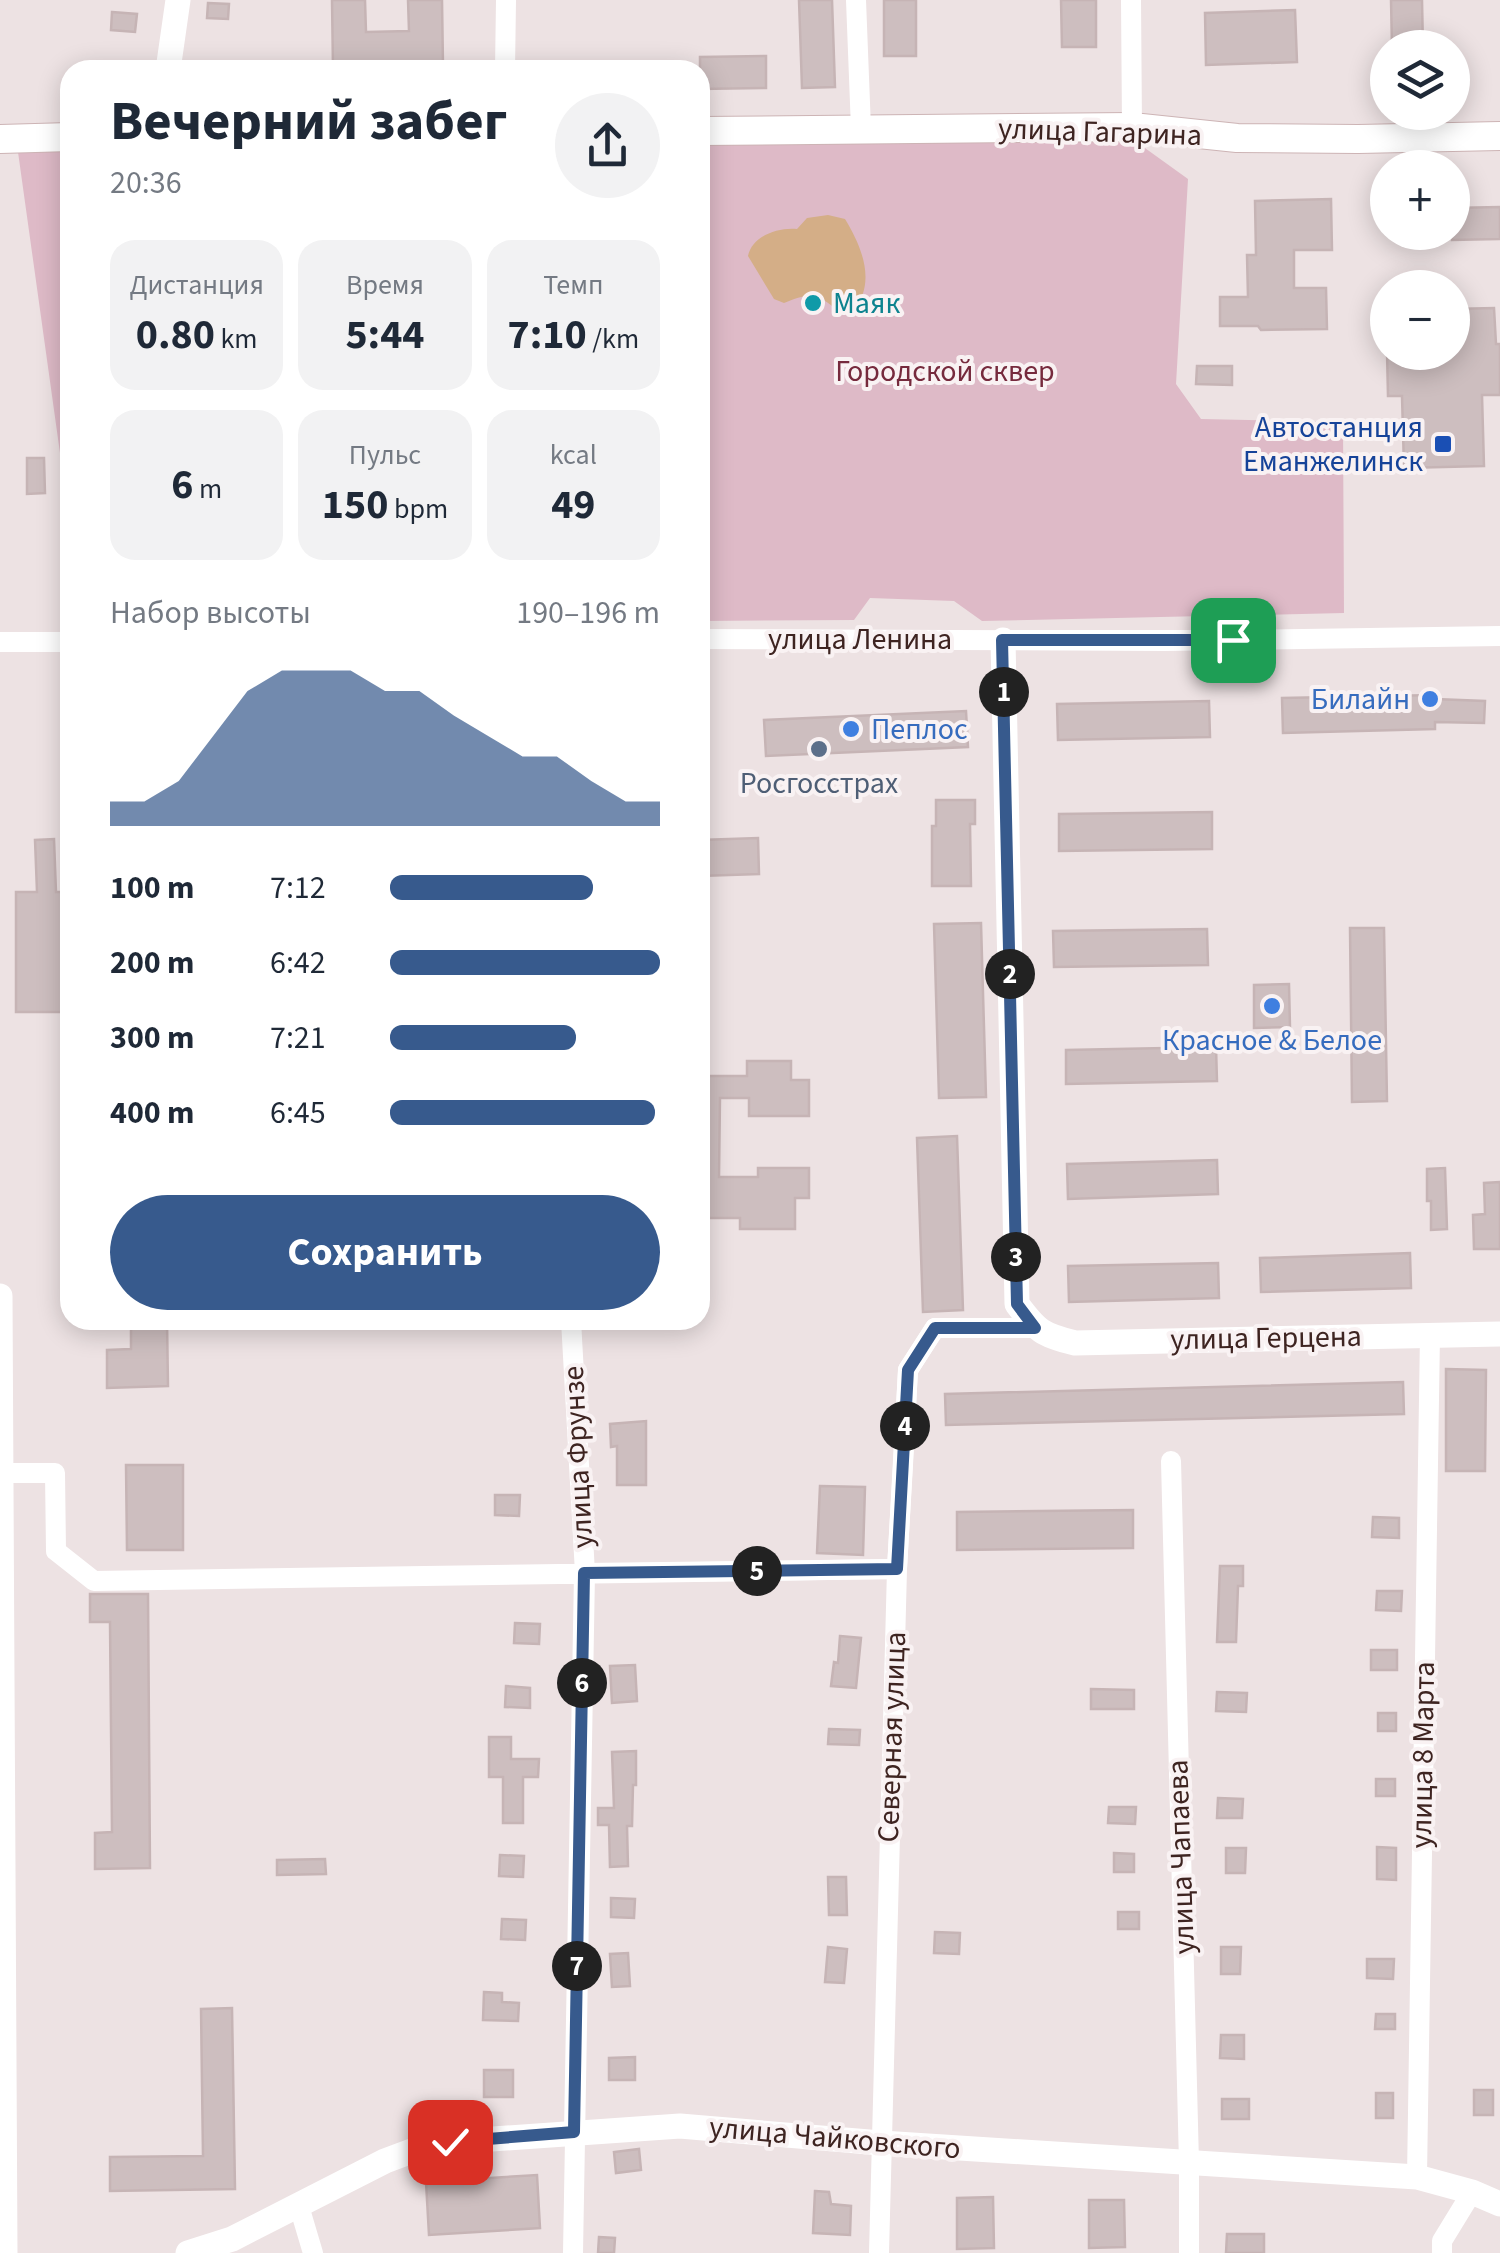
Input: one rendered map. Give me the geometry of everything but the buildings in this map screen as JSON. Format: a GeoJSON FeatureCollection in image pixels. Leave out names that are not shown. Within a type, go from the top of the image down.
{"type":"FeatureCollection","features":[{"type":"Feature","properties":{"kind":"main road","name":"улица Гагарина"},"geometry":{"type":"LineString","coordinates":[[710,130],[1132,127],[1237,138],[1500,136]]}},
{"type":"Feature","properties":{"kind":"main road"},"geometry":{"type":"LineString","coordinates":[[0,139],[60,137]]}},
{"type":"Feature","properties":{"kind":"street"},"geometry":{"type":"LineString","coordinates":[[169,60],[178,0]]}},
{"type":"Feature","properties":{"kind":"street"},"geometry":{"type":"LineString","coordinates":[[505,60],[506,0]]}},
{"type":"Feature","properties":{"kind":"street"},"geometry":{"type":"LineString","coordinates":[[856,0],[861,129]]}},
{"type":"Feature","properties":{"kind":"street"},"geometry":{"type":"LineString","coordinates":[[1131,0],[1132,127]]}},
{"type":"Feature","properties":{"kind":"street","name":"улица Ленина"},"geometry":{"type":"LineString","coordinates":[[710,639],[1500,636]]}},
{"type":"Feature","properties":{"kind":"street"},"geometry":{"type":"LineString","coordinates":[[1002,640],[1017,1304],[1035,1328]]}},
{"type":"Feature","properties":{"kind":"street"},"geometry":{"type":"LineString","coordinates":[[0,642],[60,642]]}},
{"type":"Feature","properties":{"kind":"street"},"geometry":{"type":"LineString","coordinates":[[0,1296],[5,2253]]}},
{"type":"Feature","properties":{"kind":"street","name":"Северная улица"},"geometry":{"type":"LineString","coordinates":[[878,2253],[897,1569],[908,1370],[935,1328],[1035,1328]]}},
{"type":"Feature","properties":{"kind":"street","name":"улица Герцена"},"geometry":{"type":"LineString","coordinates":[[1035,1328],[1052,1338],[1075,1343],[1500,1334]]}},
{"type":"Feature","properties":{"kind":"street","name":"улица Фрунзе"},"geometry":{"type":"LineString","coordinates":[[572,1330],[584,1573],[573,2253]]}},
{"type":"Feature","properties":{"kind":"street","name":"улица 8 Марта"},"geometry":{"type":"LineString","coordinates":[[1417,2177],[1430,1334]]}},
{"type":"Feature","properties":{"kind":"street","name":"улица Чапаева"},"geometry":{"type":"LineString","coordinates":[[1170,1461],[1189,2253]]}},
{"type":"Feature","properties":{"kind":"street"},"geometry":{"type":"LineString","coordinates":[[1,1473],[55,1474],[56,1551],[94,1581],[897,1569]]}},
{"type":"Feature","properties":{"kind":"street","name":"улица Чайковского"},"geometry":{"type":"LineString","coordinates":[[188,2253],[232,2239],[385,2161],[417,2149],[450,2142],[680,2126],[881,2143],[1417,2177],[1500,2204]]}},
{"type":"Feature","properties":{"kind":"street"},"geometry":{"type":"LineString","coordinates":[[1442,2253],[1442,2240],[1472,2192]]}},
{"type":"Feature","properties":{"kind":"street"},"geometry":{"type":"LineString","coordinates":[[300,2206],[313,2253]]}},
{"type":"Feature","properties":{"kind":"green space","name":"Городской сквер"},"geometry":{"type":"Polygon","coordinates":[[[1131,138],[1188,179],[1176,384],[1201,419],[1343,422],[1344,613],[982,621],[954,601],[870,598],[854,620],[710,621],[710,144],[1131,138]]]}},
{"type":"Feature","properties":{"kind":"green space"},"geometry":{"type":"Polygon","coordinates":[[[18,152],[60,152],[60,453],[18,152]]]}},
{"type":"Feature","properties":{"kind":"shaded area"},"geometry":{"type":"Polygon","coordinates":[[[828,215],[845,219],[861,253],[864,289],[853,311],[839,312],[813,296],[784,303],[774,299],[748,256],[750,249],[767,234],[797,229],[807,218],[828,215]]]}},
{"type":"Feature","properties":{"kind":"place","name":"Маяк"},"geometry":{"type":"Point","coordinates":[813,303]}},
{"type":"Feature","properties":{"kind":"place","name":"Автостанция Еманжелинск"},"geometry":{"type":"Point","coordinates":[1443,444]}},
{"type":"Feature","properties":{"kind":"place","name":"Билайн"},"geometry":{"type":"Point","coordinates":[1430,699]}},
{"type":"Feature","properties":{"kind":"place","name":"Пеплос"},"geometry":{"type":"Point","coordinates":[851,729]}},
{"type":"Feature","properties":{"kind":"place","name":"Росгосстрах"},"geometry":{"type":"Point","coordinates":[819,749]}},
{"type":"Feature","properties":{"kind":"place","name":"Красное & Белое"},"geometry":{"type":"Point","coordinates":[1272,1006]}},
{"type":"Feature","properties":{"kind":"route"},"geometry":{"type":"LineString","coordinates":[[450,2142],[574,2132],[584,1573],[897,1569],[908,1370],[935,1328],[1035,1328],[1017,1304],[1002,640],[1233,640]]}}]}
